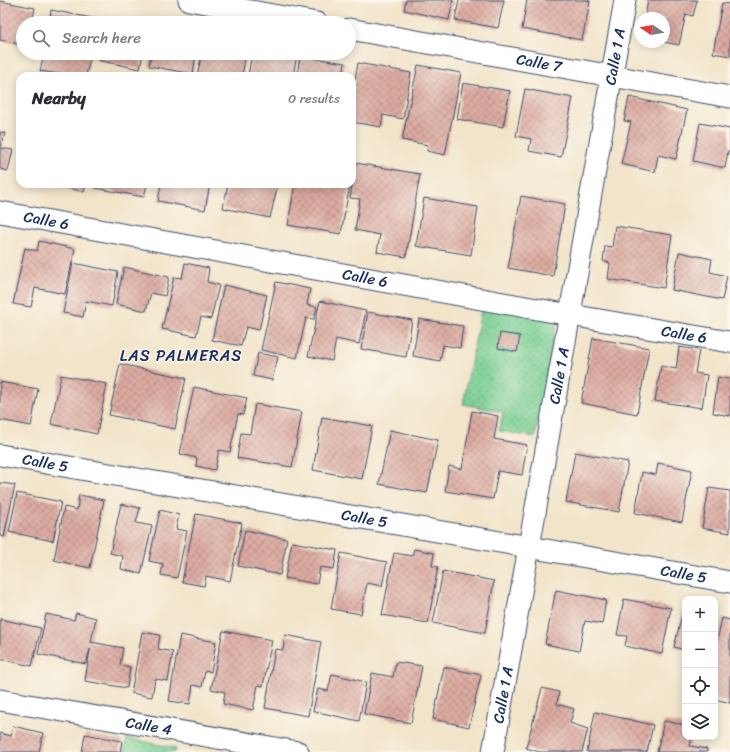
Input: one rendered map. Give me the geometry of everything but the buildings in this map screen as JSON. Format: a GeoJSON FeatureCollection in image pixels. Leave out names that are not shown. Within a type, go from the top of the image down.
{"type":"FeatureCollection","features":[{"type":"Feature","properties":{"kind":"street"},"geometry":{"type":"LineString","coordinates":[[189,0],[278,16]]}},
{"type":"Feature","properties":{"kind":"street","name":"Calle 1 A"},"geometry":{"type":"LineString","coordinates":[[493,752],[625,0]]}},
{"type":"Feature","properties":{"kind":"street","name":"Calle 7"},"geometry":{"type":"LineString","coordinates":[[356,30],[730,97]]}},
{"type":"Feature","properties":{"kind":"street","name":"Calle 6"},"geometry":{"type":"LineString","coordinates":[[0,212],[570,315],[730,342]]}},
{"type":"Feature","properties":{"kind":"street","name":"Calle 5"},"geometry":{"type":"LineString","coordinates":[[0,455],[730,582]]}},
{"type":"Feature","properties":{"kind":"street","name":"Calle 4"},"geometry":{"type":"LineString","coordinates":[[0,700],[298,752]]}},
{"type":"Feature","properties":{"kind":"green space"},"geometry":{"type":"Polygon","coordinates":[[[482,305],[557,320],[535,437],[499,431],[503,412],[463,404],[482,305]]]}},
{"type":"Feature","properties":{"kind":"green space"},"geometry":{"type":"Polygon","coordinates":[[[127,738],[175,748],[175,752],[124,752],[127,738]]]}},
{"type":"Feature","properties":{"kind":"district","name":"LAS PALMERAS"},"geometry":{"type":"Point","coordinates":[181,355]}}]}
